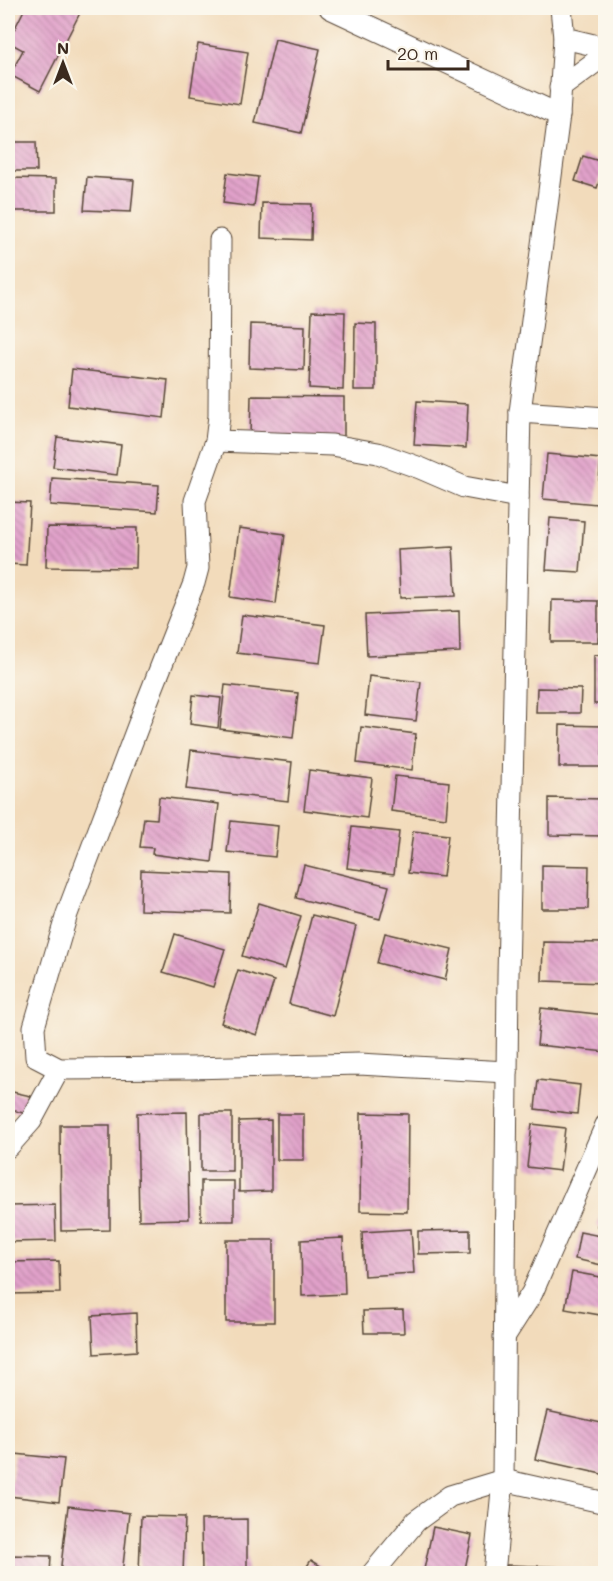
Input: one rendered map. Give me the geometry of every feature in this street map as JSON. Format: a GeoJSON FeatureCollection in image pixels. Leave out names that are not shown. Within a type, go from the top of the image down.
{"type":"FeatureCollection","features":[{"type":"Feature","properties":{"kind":"street"},"geometry":{"type":"LineString","coordinates":[[330,8],[559,115]]}},
{"type":"Feature","properties":{"kind":"street"},"geometry":{"type":"LineString","coordinates":[[494,1574],[503,1480],[507,1072],[520,412],[559,115],[564,38],[561,8]]}},
{"type":"Feature","properties":{"kind":"street"},"geometry":{"type":"LineString","coordinates":[[564,38],[606,48]]}},
{"type":"Feature","properties":{"kind":"street"},"geometry":{"type":"LineString","coordinates":[[560,88],[606,54]]}},
{"type":"Feature","properties":{"kind":"street"},"geometry":{"type":"LineString","coordinates":[[220,240],[219,416],[216,441],[195,501],[198,568],[67,914],[34,1027],[36,1057],[59,1069],[359,1064],[507,1072]]}},
{"type":"Feature","properties":{"kind":"street"},"geometry":{"type":"LineString","coordinates":[[520,412],[606,418]]}},
{"type":"Feature","properties":{"kind":"street"},"geometry":{"type":"LineString","coordinates":[[216,441],[332,445],[378,453],[464,487],[518,497]]}},
{"type":"Feature","properties":{"kind":"street"},"geometry":{"type":"LineString","coordinates":[[8,1147],[31,1121],[59,1069]]}},
{"type":"Feature","properties":{"kind":"street"},"geometry":{"type":"LineString","coordinates":[[503,1337],[532,1293],[606,1125]]}},
{"type":"Feature","properties":{"kind":"street"},"geometry":{"type":"LineString","coordinates":[[372,1574],[416,1521],[450,1496],[503,1480],[606,1503]]}},
{"type":"Feature","properties":{"kind":"building"},"geometry":{"type":"Polygon","coordinates":[[[25,8],[82,9],[40,91],[10,75],[23,50],[8,42],[25,8]]]}},
{"type":"Feature","properties":{"kind":"building"},"geometry":{"type":"Polygon","coordinates":[[[275,39],[320,49],[301,133],[255,123],[275,39]]]}},
{"type":"Feature","properties":{"kind":"building"},"geometry":{"type":"Polygon","coordinates":[[[198,44],[248,52],[240,104],[190,96],[198,44]]]}},
{"type":"Feature","properties":{"kind":"building"},"geometry":{"type":"Polygon","coordinates":[[[8,142],[36,142],[37,171],[8,171],[8,142]]]}},
{"type":"Feature","properties":{"kind":"building"},"geometry":{"type":"Polygon","coordinates":[[[583,156],[606,163],[597,188],[575,181],[583,156]]]}},
{"type":"Feature","properties":{"kind":"building"},"geometry":{"type":"Polygon","coordinates":[[[227,173],[258,177],[254,207],[223,203],[227,173]]]}},
{"type":"Feature","properties":{"kind":"building"},"geometry":{"type":"Polygon","coordinates":[[[87,177],[134,180],[131,212],[84,210],[87,177]]]}},
{"type":"Feature","properties":{"kind":"building"},"geometry":{"type":"Polygon","coordinates":[[[8,178],[56,179],[56,211],[8,211],[8,178]]]}},
{"type":"Feature","properties":{"kind":"building"},"geometry":{"type":"Polygon","coordinates":[[[262,203],[312,204],[311,240],[261,238],[262,203]]]}},
{"type":"Feature","properties":{"kind":"building"},"geometry":{"type":"Polygon","coordinates":[[[312,311],[345,312],[343,390],[309,388],[312,311]]]}},
{"type":"Feature","properties":{"kind":"building"},"geometry":{"type":"Polygon","coordinates":[[[355,323],[376,324],[376,390],[354,390],[355,323]]]}},
{"type":"Feature","properties":{"kind":"building"},"geometry":{"type":"Polygon","coordinates":[[[250,324],[305,326],[304,370],[249,368],[250,324]]]}},
{"type":"Feature","properties":{"kind":"building"},"geometry":{"type":"Polygon","coordinates":[[[72,369],[168,380],[164,418],[68,406],[72,369]]]}},
{"type":"Feature","properties":{"kind":"building"},"geometry":{"type":"Polygon","coordinates":[[[251,396],[344,397],[344,439],[250,437],[251,396]]]}},
{"type":"Feature","properties":{"kind":"building"},"geometry":{"type":"Polygon","coordinates":[[[417,401],[468,404],[466,448],[414,445],[417,401]]]}},
{"type":"Feature","properties":{"kind":"building"},"geometry":{"type":"Polygon","coordinates":[[[57,437],[121,445],[117,475],[53,467],[57,437]]]}},
{"type":"Feature","properties":{"kind":"building"},"geometry":{"type":"Polygon","coordinates":[[[547,454],[601,459],[597,504],[543,499],[547,454]]]}},
{"type":"Feature","properties":{"kind":"building"},"geometry":{"type":"Polygon","coordinates":[[[52,478],[159,485],[157,512],[50,505],[52,478]]]}},
{"type":"Feature","properties":{"kind":"building"},"geometry":{"type":"Polygon","coordinates":[[[8,502],[30,503],[26,565],[8,564],[8,502]]]}},
{"type":"Feature","properties":{"kind":"building"},"geometry":{"type":"Polygon","coordinates":[[[550,518],[584,521],[580,572],[546,570],[550,518]]]}},
{"type":"Feature","properties":{"kind":"building"},"geometry":{"type":"Polygon","coordinates":[[[47,527],[137,528],[136,568],[46,567],[47,527]]]}},
{"type":"Feature","properties":{"kind":"building"},"geometry":{"type":"Polygon","coordinates":[[[239,528],[285,534],[276,604],[230,597],[239,528]]]}},
{"type":"Feature","properties":{"kind":"building"},"geometry":{"type":"Polygon","coordinates":[[[453,547],[456,596],[400,598],[398,550],[453,547]]]}},
{"type":"Feature","properties":{"kind":"building"},"geometry":{"type":"Polygon","coordinates":[[[552,600],[598,601],[598,642],[551,642],[552,600]]]}},
{"type":"Feature","properties":{"kind":"building"},"geometry":{"type":"Polygon","coordinates":[[[459,611],[460,652],[367,656],[365,615],[459,611]]]}},
{"type":"Feature","properties":{"kind":"building"},"geometry":{"type":"Polygon","coordinates":[[[242,615],[325,625],[320,663],[237,653],[242,615]]]}},
{"type":"Feature","properties":{"kind":"building"},"geometry":{"type":"Polygon","coordinates":[[[594,655],[606,656],[606,704],[594,704],[594,655]]]}},
{"type":"Feature","properties":{"kind":"building"},"geometry":{"type":"Polygon","coordinates":[[[369,676],[421,682],[416,721],[365,715],[369,676]]]}},
{"type":"Feature","properties":{"kind":"building"},"geometry":{"type":"Polygon","coordinates":[[[225,685],[298,693],[293,738],[220,729],[225,685]]]}},
{"type":"Feature","properties":{"kind":"building"},"geometry":{"type":"Polygon","coordinates":[[[537,688],[581,689],[580,713],[536,713],[537,688]]]}},
{"type":"Feature","properties":{"kind":"building"},"geometry":{"type":"Polygon","coordinates":[[[193,695],[221,698],[218,728],[190,724],[193,695]]]}},
{"type":"Feature","properties":{"kind":"building"},"geometry":{"type":"Polygon","coordinates":[[[560,725],[603,726],[602,767],[559,767],[560,725]]]}},
{"type":"Feature","properties":{"kind":"building"},"geometry":{"type":"Polygon","coordinates":[[[361,727],[416,734],[412,770],[357,763],[361,727]]]}},
{"type":"Feature","properties":{"kind":"building"},"geometry":{"type":"Polygon","coordinates":[[[191,750],[292,762],[288,801],[186,789],[191,750]]]}},
{"type":"Feature","properties":{"kind":"building"},"geometry":{"type":"Polygon","coordinates":[[[309,770],[372,778],[367,818],[304,810],[309,770]]]}},
{"type":"Feature","properties":{"kind":"building"},"geometry":{"type":"Polygon","coordinates":[[[395,776],[449,782],[446,818],[391,811],[395,776]]]}},
{"type":"Feature","properties":{"kind":"building"},"geometry":{"type":"Polygon","coordinates":[[[159,797],[219,804],[212,862],[152,854],[153,848],[140,847],[144,818],[157,819],[159,797]]]}},
{"type":"Feature","properties":{"kind":"building"},"geometry":{"type":"Polygon","coordinates":[[[549,798],[606,799],[606,836],[549,835],[549,798]]]}},
{"type":"Feature","properties":{"kind":"building"},"geometry":{"type":"Polygon","coordinates":[[[231,821],[278,826],[275,857],[227,852],[231,821]]]}},
{"type":"Feature","properties":{"kind":"building"},"geometry":{"type":"Polygon","coordinates":[[[352,827],[399,832],[394,874],[347,868],[352,827]]]}},
{"type":"Feature","properties":{"kind":"building"},"geometry":{"type":"Polygon","coordinates":[[[413,831],[448,835],[443,877],[408,873],[413,831]]]}},
{"type":"Feature","properties":{"kind":"building"},"geometry":{"type":"Polygon","coordinates":[[[304,865],[389,886],[380,919],[296,898],[304,865]]]}},
{"type":"Feature","properties":{"kind":"building"},"geometry":{"type":"Polygon","coordinates":[[[542,865],[589,866],[588,909],[542,909],[542,865]]]}},
{"type":"Feature","properties":{"kind":"building"},"geometry":{"type":"Polygon","coordinates":[[[141,870],[231,874],[230,913],[140,910],[141,870]]]}},
{"type":"Feature","properties":{"kind":"building"},"geometry":{"type":"Polygon","coordinates":[[[259,903],[301,916],[285,969],[242,956],[259,903]]]}},
{"type":"Feature","properties":{"kind":"building"},"geometry":{"type":"Polygon","coordinates":[[[312,915],[356,926],[333,1016],[289,1004],[312,915]]]}},
{"type":"Feature","properties":{"kind":"building"},"geometry":{"type":"Polygon","coordinates":[[[385,933],[452,949],[445,980],[377,963],[385,933]]]}},
{"type":"Feature","properties":{"kind":"building"},"geometry":{"type":"Polygon","coordinates":[[[175,934],[225,949],[213,987],[163,972],[175,934]]]}},
{"type":"Feature","properties":{"kind":"building"},"geometry":{"type":"Polygon","coordinates":[[[543,942],[606,943],[606,983],[542,981],[543,942]]]}},
{"type":"Feature","properties":{"kind":"building"},"geometry":{"type":"Polygon","coordinates":[[[238,970],[274,981],[257,1035],[221,1023],[238,970]]]}},
{"type":"Feature","properties":{"kind":"building"},"geometry":{"type":"Polygon","coordinates":[[[541,1008],[606,1015],[606,1052],[537,1045],[541,1008]]]}},
{"type":"Feature","properties":{"kind":"building"},"geometry":{"type":"Polygon","coordinates":[[[538,1080],[580,1085],[577,1114],[535,1109],[538,1080]]]}},
{"type":"Feature","properties":{"kind":"building"},"geometry":{"type":"Polygon","coordinates":[[[8,1091],[31,1096],[27,1114],[8,1109],[8,1091]]]}},
{"type":"Feature","properties":{"kind":"building"},"geometry":{"type":"Polygon","coordinates":[[[187,1112],[189,1219],[139,1220],[137,1113],[187,1112]]]}},
{"type":"Feature","properties":{"kind":"building"},"geometry":{"type":"Polygon","coordinates":[[[201,1113],[232,1113],[232,1171],[201,1171],[201,1113]]]}},
{"type":"Feature","properties":{"kind":"building"},"geometry":{"type":"Polygon","coordinates":[[[361,1113],[408,1114],[407,1212],[360,1211],[361,1113]]]}},
{"type":"Feature","properties":{"kind":"building"},"geometry":{"type":"Polygon","coordinates":[[[277,1114],[304,1114],[304,1160],[277,1160],[277,1114]]]}},
{"type":"Feature","properties":{"kind":"building"},"geometry":{"type":"Polygon","coordinates":[[[271,1120],[271,1191],[239,1192],[239,1121],[271,1120]]]}},
{"type":"Feature","properties":{"kind":"building"},"geometry":{"type":"Polygon","coordinates":[[[532,1124],[565,1128],[560,1171],[527,1167],[532,1124]]]}},
{"type":"Feature","properties":{"kind":"building"},"geometry":{"type":"Polygon","coordinates":[[[60,1125],[110,1125],[110,1230],[61,1231],[60,1125]]]}},
{"type":"Feature","properties":{"kind":"building"},"geometry":{"type":"Polygon","coordinates":[[[201,1181],[234,1181],[234,1221],[201,1221],[201,1181]]]}},
{"type":"Feature","properties":{"kind":"building"},"geometry":{"type":"Polygon","coordinates":[[[606,1197],[606,1228],[597,1226],[606,1197]]]}},
{"type":"Feature","properties":{"kind":"building"},"geometry":{"type":"Polygon","coordinates":[[[55,1205],[56,1241],[8,1242],[8,1206],[55,1205]]]}},
{"type":"Feature","properties":{"kind":"building"},"geometry":{"type":"Polygon","coordinates":[[[411,1229],[414,1273],[364,1276],[362,1232],[411,1229]]]}},
{"type":"Feature","properties":{"kind":"building"},"geometry":{"type":"Polygon","coordinates":[[[470,1230],[470,1253],[418,1254],[418,1231],[470,1230]]]}},
{"type":"Feature","properties":{"kind":"building"},"geometry":{"type":"Polygon","coordinates":[[[580,1232],[606,1237],[606,1266],[575,1259],[580,1232]]]}},
{"type":"Feature","properties":{"kind":"building"},"geometry":{"type":"Polygon","coordinates":[[[343,1238],[345,1294],[302,1296],[301,1240],[343,1238]]]}},
{"type":"Feature","properties":{"kind":"building"},"geometry":{"type":"Polygon","coordinates":[[[226,1240],[274,1240],[274,1322],[226,1322],[226,1240]]]}},
{"type":"Feature","properties":{"kind":"building"},"geometry":{"type":"Polygon","coordinates":[[[59,1261],[60,1293],[8,1294],[8,1262],[59,1261]]]}},
{"type":"Feature","properties":{"kind":"building"},"geometry":{"type":"Polygon","coordinates":[[[572,1272],[606,1278],[606,1316],[565,1309],[572,1272]]]}},
{"type":"Feature","properties":{"kind":"building"},"geometry":{"type":"Polygon","coordinates":[[[403,1310],[404,1333],[364,1333],[363,1311],[403,1310]]]}},
{"type":"Feature","properties":{"kind":"building"},"geometry":{"type":"Polygon","coordinates":[[[136,1313],[137,1351],[94,1354],[92,1316],[136,1313]]]}},
{"type":"Feature","properties":{"kind":"building"},"geometry":{"type":"Polygon","coordinates":[[[547,1411],[606,1424],[606,1475],[535,1459],[547,1411]]]}},
{"type":"Feature","properties":{"kind":"building"},"geometry":{"type":"Polygon","coordinates":[[[15,1454],[64,1459],[59,1502],[9,1496],[15,1454]]]}},
{"type":"Feature","properties":{"kind":"building"},"geometry":{"type":"Polygon","coordinates":[[[68,1506],[129,1513],[122,1574],[60,1574],[68,1506]]]}},
{"type":"Feature","properties":{"kind":"building"},"geometry":{"type":"Polygon","coordinates":[[[141,1516],[185,1517],[183,1574],[139,1574],[141,1516]]]}},
{"type":"Feature","properties":{"kind":"building"},"geometry":{"type":"Polygon","coordinates":[[[247,1519],[247,1574],[202,1574],[201,1520],[247,1519]]]}},
{"type":"Feature","properties":{"kind":"building"},"geometry":{"type":"Polygon","coordinates":[[[433,1527],[472,1535],[464,1574],[423,1574],[433,1527]]]}},
{"type":"Feature","properties":{"kind":"building"},"geometry":{"type":"Polygon","coordinates":[[[8,1555],[51,1556],[50,1574],[8,1574],[8,1555]]]}},
{"type":"Feature","properties":{"kind":"building"},"geometry":{"type":"Polygon","coordinates":[[[311,1560],[333,1574],[302,1574],[311,1560]]]}},
{"type":"Feature","properties":{"kind":"building"},"geometry":{"type":"Polygon","coordinates":[[[506,1565],[567,1567],[567,1574],[505,1574],[506,1565]]]}}]}
